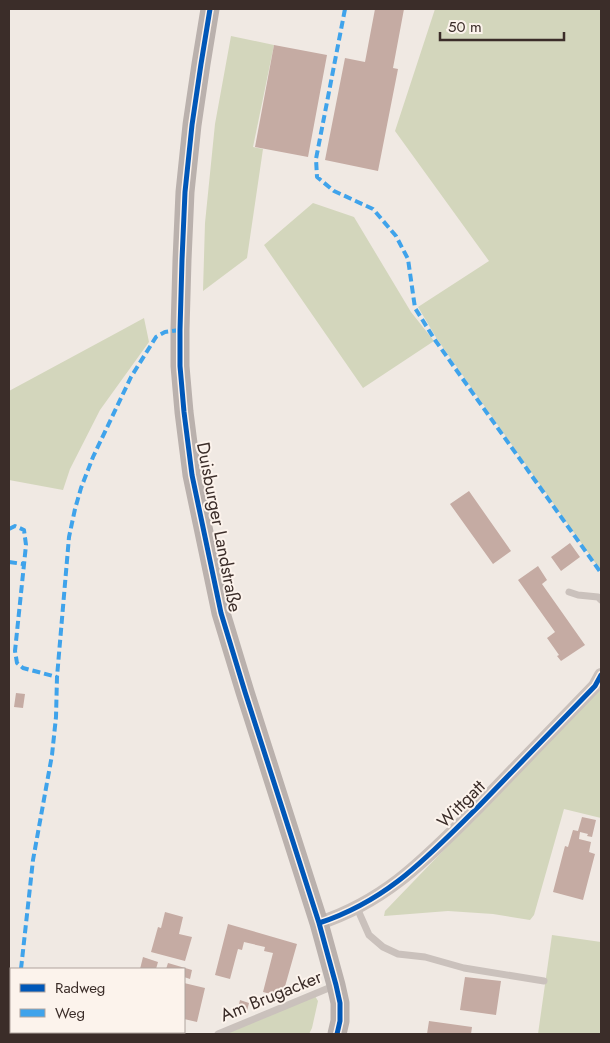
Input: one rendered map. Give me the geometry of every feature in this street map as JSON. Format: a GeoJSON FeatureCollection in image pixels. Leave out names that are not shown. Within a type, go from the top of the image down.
{"type":"FeatureCollection","features":[{"type":"Feature","properties":{"kind":"main road","name":"Duisburger Landstraße"},"geometry":{"type":"LineString","coordinates":[[210,9],[192,125],[185,192],[180,330],[180,366],[184,412],[192,475],[221,613],[319,923],[340,1003],[340,1020],[337,1034]]}},
{"type":"Feature","properties":{"kind":"street","name":"Wittgatt"},"geometry":{"type":"LineString","coordinates":[[319,923],[336,918],[379,895],[424,860],[542,742],[595,686],[601,675]]}},
{"type":"Feature","properties":{"kind":"lane"},"geometry":{"type":"LineString","coordinates":[[568,592],[598,597],[601,600]]}},
{"type":"Feature","properties":{"kind":"lane"},"geometry":{"type":"LineString","coordinates":[[357,908],[370,935],[383,947],[398,954],[425,957],[464,968],[544,981]]}},
{"type":"Feature","properties":{"kind":"lane","name":"Am Brugacker"},"geometry":{"type":"LineString","coordinates":[[218,1034],[336,985]]}},
{"type":"Feature","properties":{"kind":"green space"},"geometry":{"type":"Polygon","coordinates":[[[435,9],[601,9],[601,571],[437,339],[418,307],[489,261],[395,131],[435,9]]]}},
{"type":"Feature","properties":{"kind":"green space"},"geometry":{"type":"Polygon","coordinates":[[[231,36],[274,45],[253,147],[263,149],[247,258],[203,291],[205,223],[215,124],[231,36]]]}},
{"type":"Feature","properties":{"kind":"green space"},"geometry":{"type":"Polygon","coordinates":[[[313,203],[354,217],[411,312],[434,341],[363,388],[264,245],[313,203]]]}},
{"type":"Feature","properties":{"kind":"green space"},"geometry":{"type":"Polygon","coordinates":[[[144,318],[149,342],[100,410],[70,469],[63,490],[9,480],[9,391],[144,318]]]}},
{"type":"Feature","properties":{"kind":"green space"},"geometry":{"type":"Polygon","coordinates":[[[598,690],[601,692],[601,818],[564,809],[534,915],[530,920],[493,914],[448,911],[384,916],[385,911],[598,690]]]}},
{"type":"Feature","properties":{"kind":"green space"},"geometry":{"type":"Polygon","coordinates":[[[552,935],[601,942],[601,1034],[538,1034],[552,935]]]}},
{"type":"Feature","properties":{"kind":"green space"},"geometry":{"type":"Polygon","coordinates":[[[315,996],[318,1001],[309,1034],[222,1034],[315,996]]]}},
{"type":"Feature","properties":{"kind":"building"},"geometry":{"type":"Polygon","coordinates":[[[375,9],[404,9],[393,68],[398,69],[378,171],[325,160],[345,58],[365,62],[375,9]]]}},
{"type":"Feature","properties":{"kind":"building"},"geometry":{"type":"Polygon","coordinates":[[[274,45],[327,55],[308,157],[255,147],[274,45]]]}},
{"type":"Feature","properties":{"kind":"building"},"geometry":{"type":"Polygon","coordinates":[[[469,491],[511,551],[493,564],[450,504],[469,491]]]}},
{"type":"Feature","properties":{"kind":"building"},"geometry":{"type":"Polygon","coordinates":[[[570,543],[580,557],[561,571],[551,557],[570,543]]]}},
{"type":"Feature","properties":{"kind":"building"},"geometry":{"type":"Polygon","coordinates":[[[538,566],[547,580],[542,584],[585,645],[561,661],[547,638],[555,632],[518,580],[538,566]]]}},
{"type":"Feature","properties":{"kind":"building"},"geometry":{"type":"Polygon","coordinates":[[[16,693],[25,694],[23,708],[14,707],[16,693]]]}},
{"type":"Feature","properties":{"kind":"building"},"geometry":{"type":"Polygon","coordinates":[[[582,817],[596,820],[592,837],[580,832],[579,839],[591,842],[589,852],[595,854],[583,900],[553,892],[565,846],[568,847],[573,830],[578,831],[582,817]]]}},
{"type":"Feature","properties":{"kind":"building"},"geometry":{"type":"Polygon","coordinates":[[[165,912],[183,917],[179,934],[192,937],[185,961],[151,952],[158,927],[161,928],[165,912]]]}},
{"type":"Feature","properties":{"kind":"building"},"geometry":{"type":"Polygon","coordinates":[[[228,924],[297,944],[282,997],[263,992],[273,953],[264,951],[265,947],[244,942],[242,950],[238,949],[230,979],[215,975],[228,924]]]}},
{"type":"Feature","properties":{"kind":"building"},"geometry":{"type":"Polygon","coordinates":[[[143,957],[158,962],[156,968],[140,968],[143,957]]]}},
{"type":"Feature","properties":{"kind":"building"},"geometry":{"type":"Polygon","coordinates":[[[168,963],[192,970],[190,979],[185,977],[185,968],[166,968],[168,963]]]}},
{"type":"Feature","properties":{"kind":"building"},"geometry":{"type":"Polygon","coordinates":[[[465,977],[501,981],[496,1015],[460,1010],[465,977]]]}},
{"type":"Feature","properties":{"kind":"building"},"geometry":{"type":"Polygon","coordinates":[[[185,983],[205,988],[197,1022],[185,1019],[185,983]]]}},
{"type":"Feature","properties":{"kind":"building"},"geometry":{"type":"Polygon","coordinates":[[[240,1000],[249,1003],[247,1011],[238,1009],[240,1000]]]}},
{"type":"Feature","properties":{"kind":"building"},"geometry":{"type":"Polygon","coordinates":[[[429,1021],[472,1027],[471,1034],[427,1034],[429,1021]]]}},
{"type":"Feature","properties":{"kind":"marked path"},"geometry":{"type":"LineString","coordinates":[[345,9],[316,159],[317,177],[334,191],[373,209],[396,236],[408,259],[415,308],[435,340],[601,573]]}},
{"type":"Feature","properties":{"kind":"marked path"},"geometry":{"type":"LineString","coordinates":[[21,968],[33,860],[52,755],[69,537],[75,509],[93,457],[131,377],[156,337],[165,332],[180,330]]}},
{"type":"Feature","properties":{"kind":"marked path"},"geometry":{"type":"LineString","coordinates":[[9,529],[15,526],[24,530],[26,545],[15,651],[17,663],[23,668],[57,677]]}},
{"type":"Feature","properties":{"kind":"marked path"},"geometry":{"type":"LineString","coordinates":[[9,562],[23,564]]}},
{"type":"Feature","properties":{"kind":"cycle path"},"geometry":{"type":"LineString","coordinates":[[210,9],[192,125],[185,192],[180,330],[180,366],[184,412],[192,475],[221,613],[319,923],[340,1003],[340,1021],[337,1034]]}},
{"type":"Feature","properties":{"kind":"cycle path"},"geometry":{"type":"LineString","coordinates":[[319,923],[366,902],[406,875],[479,806],[595,686],[601,675]]}}]}
